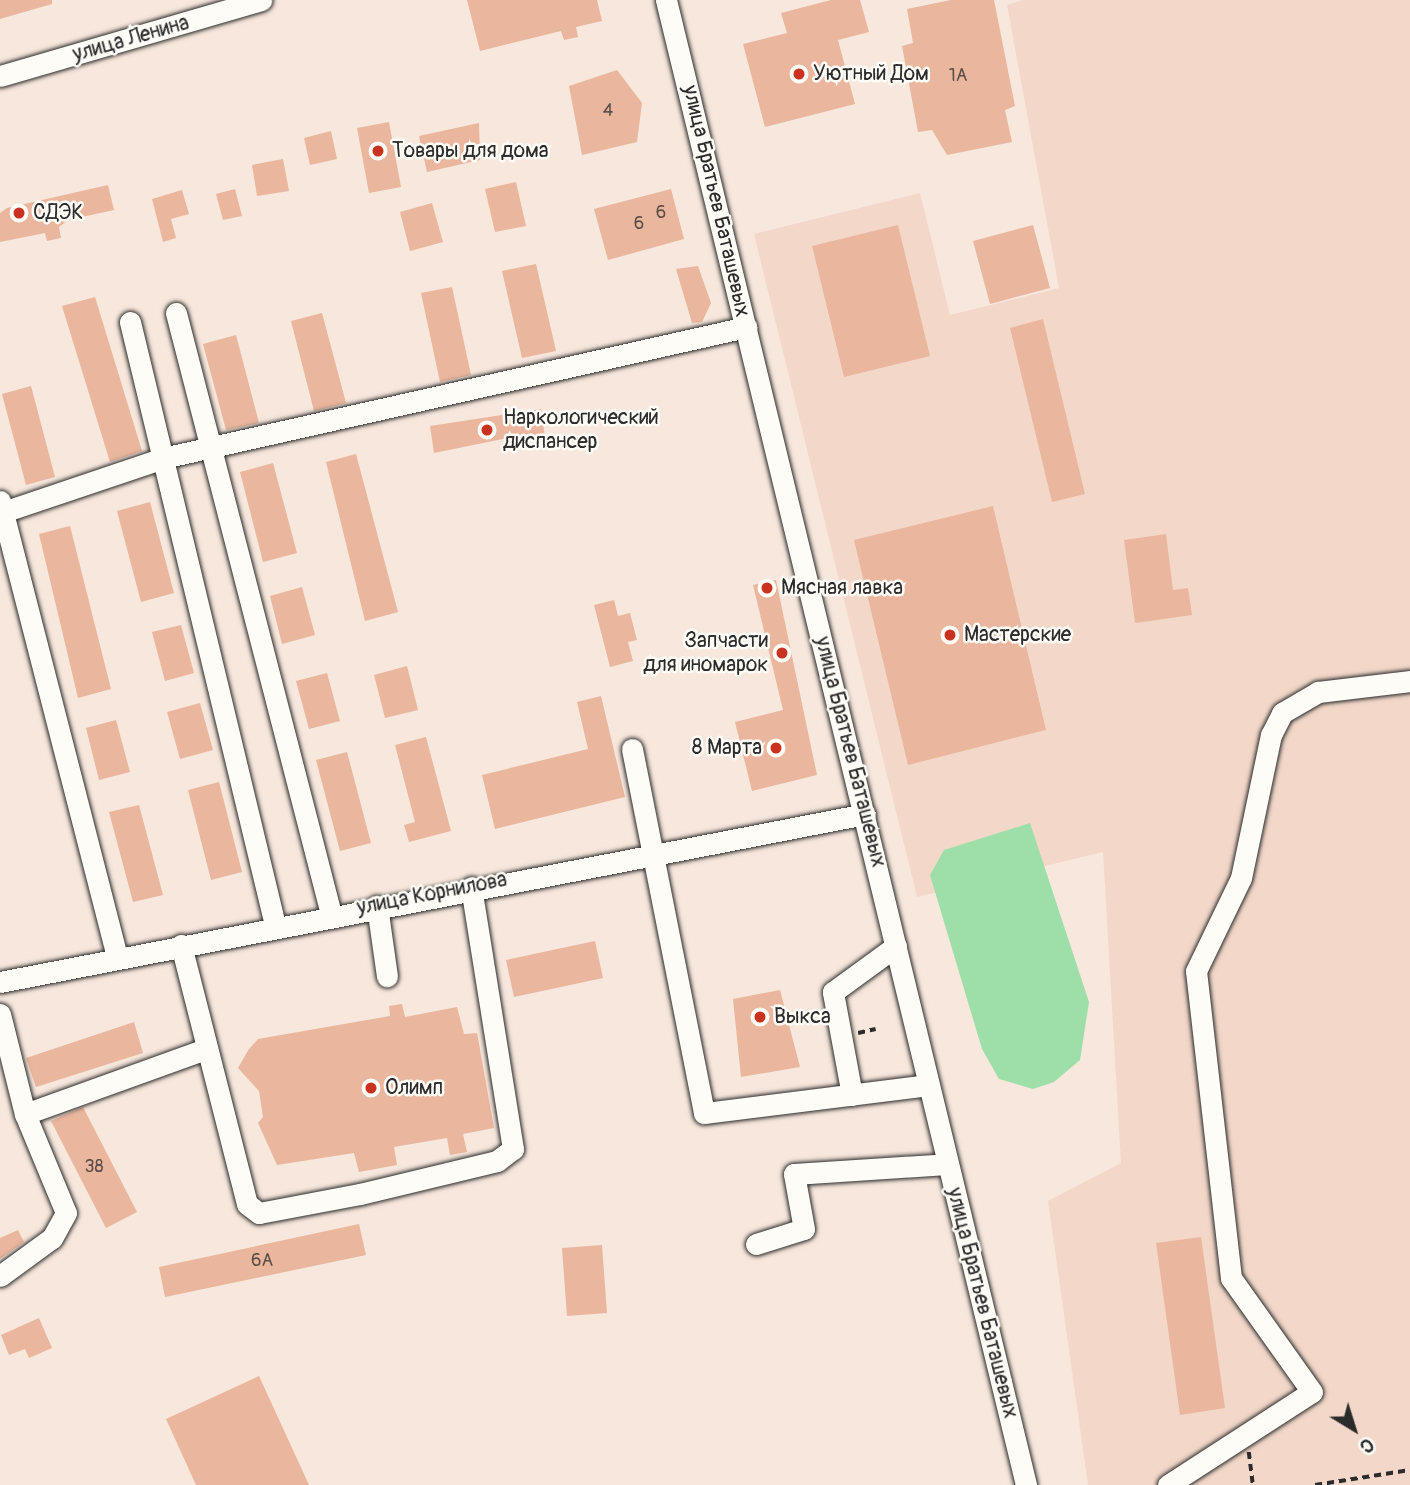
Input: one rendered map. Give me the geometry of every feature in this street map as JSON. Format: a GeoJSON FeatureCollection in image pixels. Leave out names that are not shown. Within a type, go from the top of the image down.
{"type":"FeatureCollection","features":[{"type":"Feature","properties":{"kind":"street","name":"улица Ленина"},"geometry":{"type":"LineString","coordinates":[[0,76],[261,0]]}},
{"type":"Feature","properties":{"kind":"street","name":"улица Братьев Баташевых"},"geometry":{"type":"LineString","coordinates":[[672,6],[746,327],[1026,1485]]}},
{"type":"Feature","properties":{"kind":"street"},"geometry":{"type":"LineString","coordinates":[[176,313],[331,914]]}},
{"type":"Feature","properties":{"kind":"street"},"geometry":{"type":"LineString","coordinates":[[130,322],[275,925]]}},
{"type":"Feature","properties":{"kind":"street"},"geometry":{"type":"LineString","coordinates":[[117,956],[1,509],[163,458],[746,327]]}},
{"type":"Feature","properties":{"kind":"street"},"geometry":{"type":"LineString","coordinates":[[1168,1485],[1312,1392],[1231,1278],[1196,971],[1241,878],[1271,735],[1282,713],[1318,692],[1410,681]]}},
{"type":"Feature","properties":{"kind":"street"},"geometry":{"type":"LineString","coordinates":[[632,749],[704,1113],[928,1084]]}},
{"type":"Feature","properties":{"kind":"street","name":"улица Корнилова"},"geometry":{"type":"LineString","coordinates":[[0,982],[331,914],[865,814]]}},
{"type":"Feature","properties":{"kind":"street"},"geometry":{"type":"LineString","coordinates":[[181,945],[243,1198],[259,1213],[506,1155],[515,1139],[471,887]]}},
{"type":"Feature","properties":{"kind":"street"},"geometry":{"type":"LineString","coordinates":[[377,906],[387,976]]}},
{"type":"Feature","properties":{"kind":"street"},"geometry":{"type":"LineString","coordinates":[[852,1095],[834,992],[896,946]]}},
{"type":"Feature","properties":{"kind":"street"},"geometry":{"type":"LineString","coordinates":[[0,1014],[25,1114],[66,1213],[52,1238],[0,1276]]}},
{"type":"Feature","properties":{"kind":"street"},"geometry":{"type":"LineString","coordinates":[[25,1114],[206,1049]]}},
{"type":"Feature","properties":{"kind":"street"},"geometry":{"type":"LineString","coordinates":[[756,1244],[804,1229],[794,1174],[947,1164]]}},
{"type":"Feature","properties":{"kind":"path"},"geometry":{"type":"LineString","coordinates":[[1247,1434],[1253,1485]]}},
{"type":"Feature","properties":{"kind":"path"},"geometry":{"type":"LineString","coordinates":[[1315,1485],[1326,1479],[1410,1470]]}},
{"type":"Feature","properties":{"kind":"shaded area"},"geometry":{"type":"Polygon","coordinates":[[[1023,0],[1410,0],[1410,1485],[1088,1485],[1048,1201],[1121,1163],[1103,852],[917,897],[754,234],[920,193],[950,315],[1059,288],[1007,5],[1023,0]]]}},
{"type":"Feature","properties":{"kind":"green space"},"geometry":{"type":"Polygon","coordinates":[[[1030,823],[1089,1002],[1080,1060],[1054,1082],[1033,1089],[999,1079],[982,1049],[930,875],[944,850],[1030,823]]]}},
{"type":"Feature","properties":{"kind":"building"},"geometry":{"type":"Polygon","coordinates":[[[0,0],[52,0],[52,4],[0,19],[0,0]]]}},
{"type":"Feature","properties":{"kind":"building"},"geometry":{"type":"Polygon","coordinates":[[[467,0],[597,0],[602,21],[576,27],[578,37],[564,40],[561,31],[480,51],[467,0]]]}},
{"type":"Feature","properties":{"kind":"building","name":"Уютный Дом"},"geometry":{"type":"Polygon","coordinates":[[[831,0],[860,0],[869,32],[838,40],[855,104],[765,127],[743,44],[787,33],[781,13],[831,0]]]}},
{"type":"Feature","properties":{"kind":"building"},"geometry":{"type":"Polygon","coordinates":[[[951,0],[994,0],[1015,106],[1005,110],[1012,142],[947,155],[932,130],[918,132],[902,46],[913,43],[907,9],[951,0]]]}},
{"type":"Feature","properties":{"kind":"building"},"geometry":{"type":"Polygon","coordinates":[[[617,70],[642,103],[637,142],[582,155],[569,86],[617,70]]]}},
{"type":"Feature","properties":{"kind":"building","name":"Товары для дома"},"geometry":{"type":"Polygon","coordinates":[[[389,122],[401,187],[369,193],[357,128],[389,122]]]}},
{"type":"Feature","properties":{"kind":"building"},"geometry":{"type":"Polygon","coordinates":[[[479,123],[480,160],[427,172],[419,136],[479,123]]]}},
{"type":"Feature","properties":{"kind":"building"},"geometry":{"type":"Polygon","coordinates":[[[331,131],[337,159],[310,165],[304,138],[331,131]]]}},
{"type":"Feature","properties":{"kind":"building"},"geometry":{"type":"Polygon","coordinates":[[[283,159],[289,191],[257,196],[252,165],[283,159]]]}},
{"type":"Feature","properties":{"kind":"building"},"geometry":{"type":"Polygon","coordinates":[[[516,182],[526,226],[495,232],[485,189],[516,182]]]}},
{"type":"Feature","properties":{"kind":"building"},"geometry":{"type":"Polygon","coordinates":[[[108,185],[114,210],[68,220],[59,227],[61,238],[47,241],[45,233],[0,242],[0,213],[7,208],[108,185]]]}},
{"type":"Feature","properties":{"kind":"building"},"geometry":{"type":"Polygon","coordinates":[[[235,189],[242,216],[223,220],[216,194],[235,189]]]}},
{"type":"Feature","properties":{"kind":"building"},"geometry":{"type":"Polygon","coordinates":[[[671,189],[684,239],[608,260],[594,209],[671,189]]]}},
{"type":"Feature","properties":{"kind":"building"},"geometry":{"type":"Polygon","coordinates":[[[182,190],[189,214],[171,219],[176,238],[163,242],[152,199],[182,190]]]}},
{"type":"Feature","properties":{"kind":"building"},"geometry":{"type":"Polygon","coordinates":[[[432,203],[443,242],[410,251],[400,212],[432,203]]]}},
{"type":"Feature","properties":{"kind":"building"},"geometry":{"type":"Polygon","coordinates":[[[898,225],[930,356],[844,377],[812,246],[898,225]]]}},
{"type":"Feature","properties":{"kind":"building"},"geometry":{"type":"Polygon","coordinates":[[[1033,225],[1050,288],[990,304],[973,241],[1033,225]]]}},
{"type":"Feature","properties":{"kind":"building"},"geometry":{"type":"Polygon","coordinates":[[[536,264],[556,351],[522,358],[502,271],[536,264]]]}},
{"type":"Feature","properties":{"kind":"building"},"geometry":{"type":"Polygon","coordinates":[[[698,266],[711,303],[702,322],[692,323],[676,269],[698,266]]]}},
{"type":"Feature","properties":{"kind":"building"},"geometry":{"type":"Polygon","coordinates":[[[452,287],[471,375],[440,382],[421,293],[452,287]]]}},
{"type":"Feature","properties":{"kind":"building"},"geometry":{"type":"Polygon","coordinates":[[[95,297],[142,451],[110,462],[62,306],[95,297]]]}},
{"type":"Feature","properties":{"kind":"building"},"geometry":{"type":"Polygon","coordinates":[[[322,313],[346,403],[314,411],[291,321],[322,313]]]}},
{"type":"Feature","properties":{"kind":"building"},"geometry":{"type":"Polygon","coordinates":[[[1043,319],[1085,494],[1052,502],[1010,328],[1043,319]]]}},
{"type":"Feature","properties":{"kind":"building"},"geometry":{"type":"Polygon","coordinates":[[[236,335],[259,423],[226,430],[203,344],[236,335]]]}},
{"type":"Feature","properties":{"kind":"building"},"geometry":{"type":"Polygon","coordinates":[[[31,386],[55,477],[26,485],[2,394],[31,386]]]}},
{"type":"Feature","properties":{"kind":"building","name":"Наркологический диспансер"},"geometry":{"type":"Polygon","coordinates":[[[541,409],[545,437],[527,434],[434,453],[430,426],[541,409]]]}},
{"type":"Feature","properties":{"kind":"building"},"geometry":{"type":"Polygon","coordinates":[[[356,454],[398,612],[365,621],[326,462],[356,454]]]}},
{"type":"Feature","properties":{"kind":"building"},"geometry":{"type":"Polygon","coordinates":[[[273,463],[297,553],[263,562],[240,472],[273,463]]]}},
{"type":"Feature","properties":{"kind":"building"},"geometry":{"type":"Polygon","coordinates":[[[150,502],[174,593],[141,602],[117,511],[150,502]]]}},
{"type":"Feature","properties":{"kind":"building","name":"Мастерские"},"geometry":{"type":"Polygon","coordinates":[[[993,506],[1046,730],[908,765],[854,540],[993,506]]]}},
{"type":"Feature","properties":{"kind":"building"},"geometry":{"type":"Polygon","coordinates":[[[70,526],[111,689],[78,698],[39,534],[70,526]]]}},
{"type":"Feature","properties":{"kind":"building"},"geometry":{"type":"Polygon","coordinates":[[[1166,534],[1173,590],[1188,588],[1192,615],[1135,623],[1124,540],[1166,534]]]}},
{"type":"Feature","properties":{"kind":"building","name":"8 Марта"},"geometry":{"type":"Polygon","coordinates":[[[776,580],[817,775],[752,791],[735,722],[783,710],[753,585],[776,580]]]}},
{"type":"Feature","properties":{"kind":"building"},"geometry":{"type":"Polygon","coordinates":[[[302,587],[315,635],[282,644],[270,596],[302,587]]]}},
{"type":"Feature","properties":{"kind":"building"},"geometry":{"type":"Polygon","coordinates":[[[614,600],[618,616],[630,613],[637,640],[628,642],[633,661],[610,667],[594,605],[614,600]]]}},
{"type":"Feature","properties":{"kind":"building"},"geometry":{"type":"Polygon","coordinates":[[[181,625],[194,673],[165,681],[152,632],[181,625]]]}},
{"type":"Feature","properties":{"kind":"building"},"geometry":{"type":"Polygon","coordinates":[[[407,666],[418,710],[385,718],[374,675],[407,666]]]}},
{"type":"Feature","properties":{"kind":"building"},"geometry":{"type":"Polygon","coordinates":[[[327,673],[340,721],[309,729],[296,681],[327,673]]]}},
{"type":"Feature","properties":{"kind":"building"},"geometry":{"type":"Polygon","coordinates":[[[601,696],[625,797],[495,829],[482,775],[588,749],[577,702],[601,696]]]}},
{"type":"Feature","properties":{"kind":"building"},"geometry":{"type":"Polygon","coordinates":[[[200,703],[213,750],[180,759],[167,712],[200,703]]]}},
{"type":"Feature","properties":{"kind":"building"},"geometry":{"type":"Polygon","coordinates":[[[116,720],[130,772],[99,780],[86,728],[116,720]]]}},
{"type":"Feature","properties":{"kind":"building"},"geometry":{"type":"Polygon","coordinates":[[[426,737],[451,831],[409,842],[404,825],[415,822],[395,745],[426,737]]]}},
{"type":"Feature","properties":{"kind":"building"},"geometry":{"type":"Polygon","coordinates":[[[347,752],[371,843],[340,851],[316,760],[347,752]]]}},
{"type":"Feature","properties":{"kind":"building"},"geometry":{"type":"Polygon","coordinates":[[[219,782],[242,872],[211,880],[188,790],[219,782]]]}},
{"type":"Feature","properties":{"kind":"building"},"geometry":{"type":"Polygon","coordinates":[[[139,805],[163,895],[133,902],[109,812],[139,805]]]}},
{"type":"Feature","properties":{"kind":"building"},"geometry":{"type":"Polygon","coordinates":[[[595,941],[603,978],[514,997],[506,960],[595,941]]]}},
{"type":"Feature","properties":{"kind":"building","name":"Выкса"},"geometry":{"type":"Polygon","coordinates":[[[780,990],[800,1067],[741,1077],[733,999],[780,990]]]}},
{"type":"Feature","properties":{"kind":"building","name":"Олимп"},"geometry":{"type":"Polygon","coordinates":[[[402,1004],[405,1017],[457,1007],[464,1034],[477,1033],[494,1128],[463,1134],[467,1152],[450,1155],[447,1138],[394,1147],[397,1165],[359,1172],[354,1153],[277,1165],[258,1123],[263,1117],[259,1091],[238,1068],[249,1049],[258,1039],[390,1016],[389,1006],[402,1004]]]}},
{"type":"Feature","properties":{"kind":"building"},"geometry":{"type":"Polygon","coordinates":[[[134,1022],[143,1053],[36,1087],[26,1058],[134,1022]]]}},
{"type":"Feature","properties":{"kind":"building"},"geometry":{"type":"Polygon","coordinates":[[[83,1107],[137,1212],[106,1228],[51,1121],[83,1107]]]}},
{"type":"Feature","properties":{"kind":"building"},"geometry":{"type":"Polygon","coordinates":[[[359,1224],[366,1255],[165,1297],[159,1267],[359,1224]]]}},
{"type":"Feature","properties":{"kind":"building"},"geometry":{"type":"Polygon","coordinates":[[[18,1230],[24,1242],[0,1259],[0,1238],[18,1230]]]}},
{"type":"Feature","properties":{"kind":"building"},"geometry":{"type":"Polygon","coordinates":[[[1201,1237],[1225,1408],[1180,1415],[1156,1243],[1201,1237]]]}},
{"type":"Feature","properties":{"kind":"building"},"geometry":{"type":"Polygon","coordinates":[[[602,1245],[607,1313],[567,1316],[562,1248],[602,1245]]]}},
{"type":"Feature","properties":{"kind":"building"},"geometry":{"type":"Polygon","coordinates":[[[39,1318],[52,1348],[29,1358],[25,1349],[9,1355],[1,1335],[39,1318]]]}},
{"type":"Feature","properties":{"kind":"building"},"geometry":{"type":"Polygon","coordinates":[[[259,1376],[309,1485],[196,1485],[166,1419],[259,1376]]]}},
{"type":"Feature","properties":{"kind":"place","name":"Уютный Дом"},"geometry":{"type":"Point","coordinates":[799,74]}},
{"type":"Feature","properties":{"kind":"place","name":"Товары для дома"},"geometry":{"type":"Point","coordinates":[378,151]}},
{"type":"Feature","properties":{"kind":"place","name":"СДЭК"},"geometry":{"type":"Point","coordinates":[19,213]}},
{"type":"Feature","properties":{"kind":"place","name":"Наркологический диспансер"},"geometry":{"type":"Point","coordinates":[487,430]}},
{"type":"Feature","properties":{"kind":"place","name":"Мясная лавка"},"geometry":{"type":"Point","coordinates":[767,588]}},
{"type":"Feature","properties":{"kind":"place","name":"Мастерские"},"geometry":{"type":"Point","coordinates":[950,635]}},
{"type":"Feature","properties":{"kind":"place","name":"Запчасти для иномарок"},"geometry":{"type":"Point","coordinates":[782,653]}},
{"type":"Feature","properties":{"kind":"place","name":"8 Марта"},"geometry":{"type":"Point","coordinates":[776,748]}},
{"type":"Feature","properties":{"kind":"place","name":"Выкса"},"geometry":{"type":"Point","coordinates":[760,1017]}},
{"type":"Feature","properties":{"kind":"place","name":"Олимп"},"geometry":{"type":"Point","coordinates":[371,1088]}}]}
